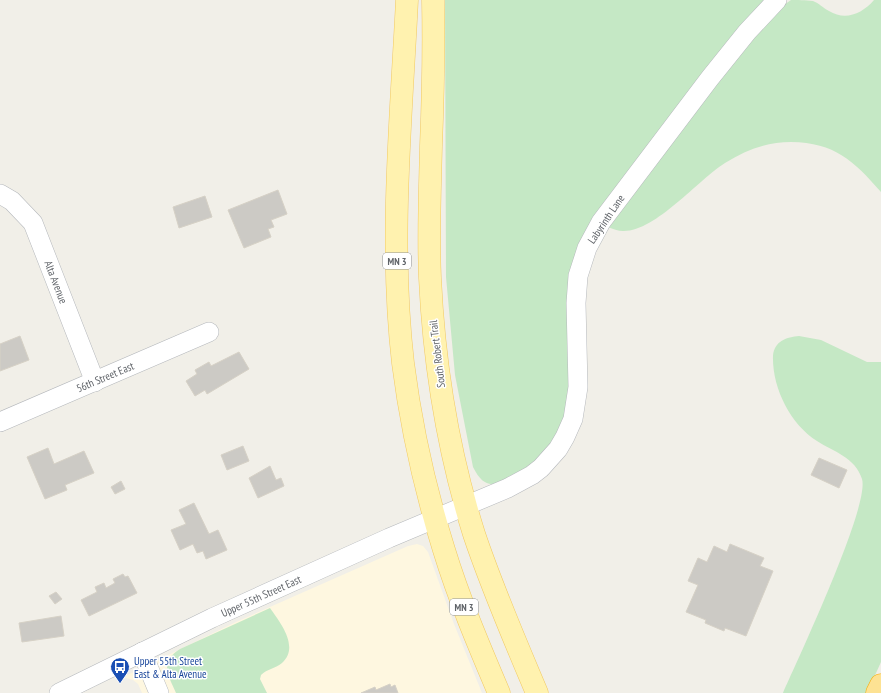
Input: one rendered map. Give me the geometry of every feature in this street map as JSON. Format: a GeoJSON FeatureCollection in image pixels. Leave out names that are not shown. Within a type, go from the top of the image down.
{"type":"FeatureCollection","features":[{"type":"Feature","properties":{"kind":"highway"},"geometry":{"type":"LineString","coordinates":[[877,693],[881,685]]}},
{"type":"Feature","properties":{"kind":"main road","name":"MN 3"},"geometry":{"type":"LineString","coordinates":[[407,0],[398,186],[398,293],[403,363],[422,471],[434,519],[455,585],[499,693]]}},
{"type":"Feature","properties":{"kind":"main road","name":"South Robert Trail"},"geometry":{"type":"LineString","coordinates":[[433,0],[433,93],[429,198],[430,278],[435,338],[443,398],[452,448],[466,506],[492,581],[536,693]]}},
{"type":"Feature","properties":{"kind":"street","name":"Labyrinth Lane"},"geometry":{"type":"LineString","coordinates":[[466,506],[508,488],[532,475],[549,461],[558,449],[570,426],[575,410],[578,387],[577,289],[580,269],[592,237],[710,78],[747,32],[777,0]]}},
{"type":"Feature","properties":{"kind":"street","name":"Alta Avenue"},"geometry":{"type":"LineString","coordinates":[[0,194],[12,201],[33,223],[95,382]]}},
{"type":"Feature","properties":{"kind":"street","name":"56th Street East"},"geometry":{"type":"LineString","coordinates":[[0,422],[209,332]]}},
{"type":"Feature","properties":{"kind":"street","name":"Upper 55th Street East"},"geometry":{"type":"LineString","coordinates":[[59,693],[212,618],[466,506]]}},
{"type":"Feature","properties":{"kind":"street"},"geometry":{"type":"LineString","coordinates":[[142,652],[159,693]]}},
{"type":"Feature","properties":{"kind":"shaded area"},"geometry":{"type":"Polygon","coordinates":[[[417,544],[423,546],[428,552],[454,624],[482,693],[142,693],[138,684],[133,680],[126,678],[119,679],[236,622],[408,546],[417,544]]]}},
{"type":"Feature","properties":{"kind":"green space"},"geometry":{"type":"Polygon","coordinates":[[[445,0],[767,0],[595,218],[563,423],[555,439],[536,462],[498,483],[492,484],[483,480],[473,467],[455,375],[446,277],[445,0]]]}},
{"type":"Feature","properties":{"kind":"green space"},"geometry":{"type":"Polygon","coordinates":[[[791,0],[813,1],[835,14],[847,16],[859,12],[874,0],[881,0],[881,192],[852,162],[842,155],[820,146],[806,143],[774,143],[741,154],[725,163],[676,204],[649,223],[635,229],[623,231],[608,227],[735,59],[781,7],[791,0]]]}},
{"type":"Feature","properties":{"kind":"green space"},"geometry":{"type":"Polygon","coordinates":[[[799,336],[821,340],[867,362],[881,362],[881,662],[867,693],[783,693],[831,583],[855,519],[862,495],[862,479],[854,465],[843,456],[807,434],[791,415],[779,392],[773,368],[774,351],[782,341],[790,337],[799,336]]]}},
{"type":"Feature","properties":{"kind":"green space"},"geometry":{"type":"Polygon","coordinates":[[[270,608],[283,627],[289,642],[289,650],[287,657],[282,663],[261,675],[260,679],[267,693],[176,693],[167,669],[169,659],[173,654],[180,649],[270,608]]]}},
{"type":"Feature","properties":{"kind":"building"},"geometry":{"type":"Polygon","coordinates":[[[278,190],[287,214],[271,220],[274,227],[268,229],[271,237],[244,248],[228,210],[278,190]]]}},
{"type":"Feature","properties":{"kind":"building"},"geometry":{"type":"Polygon","coordinates":[[[205,196],[212,217],[179,228],[173,207],[205,196]]]}},
{"type":"Feature","properties":{"kind":"building"},"geometry":{"type":"Polygon","coordinates":[[[20,336],[29,360],[0,371],[0,344],[20,336]]]}},
{"type":"Feature","properties":{"kind":"building"},"geometry":{"type":"Polygon","coordinates":[[[239,352],[249,369],[207,394],[205,390],[195,396],[186,381],[197,374],[195,370],[209,362],[211,366],[239,352]]]}},
{"type":"Feature","properties":{"kind":"building"},"geometry":{"type":"Polygon","coordinates":[[[243,446],[249,461],[227,470],[221,455],[243,446]]]}},
{"type":"Feature","properties":{"kind":"building"},"geometry":{"type":"Polygon","coordinates":[[[48,448],[54,464],[84,451],[94,473],[65,485],[67,490],[45,499],[27,457],[48,448]]]}},
{"type":"Feature","properties":{"kind":"building"},"geometry":{"type":"Polygon","coordinates":[[[819,458],[847,470],[839,488],[811,475],[819,458]]]}},
{"type":"Feature","properties":{"kind":"building"},"geometry":{"type":"Polygon","coordinates":[[[270,466],[276,480],[281,478],[284,486],[258,498],[249,478],[270,466]]]}},
{"type":"Feature","properties":{"kind":"building"},"geometry":{"type":"Polygon","coordinates":[[[121,481],[125,489],[115,494],[111,487],[121,481]]]}},
{"type":"Feature","properties":{"kind":"building"},"geometry":{"type":"Polygon","coordinates":[[[194,503],[209,534],[218,530],[227,550],[206,559],[203,551],[197,553],[193,544],[180,550],[171,530],[186,524],[179,510],[194,503]]]}},
{"type":"Feature","properties":{"kind":"building"},"geometry":{"type":"Polygon","coordinates":[[[730,544],[764,558],[760,566],[773,571],[746,636],[725,628],[724,631],[705,623],[706,620],[686,612],[698,585],[688,581],[698,558],[707,562],[714,546],[727,552],[730,544]]]}},
{"type":"Feature","properties":{"kind":"building"},"geometry":{"type":"Polygon","coordinates":[[[123,574],[125,577],[128,576],[137,593],[89,616],[81,600],[97,592],[95,587],[104,583],[106,588],[115,583],[113,579],[123,574]]]}},
{"type":"Feature","properties":{"kind":"building"},"geometry":{"type":"Polygon","coordinates":[[[56,592],[62,599],[55,604],[49,596],[56,592]]]}},
{"type":"Feature","properties":{"kind":"building"},"geometry":{"type":"Polygon","coordinates":[[[61,616],[64,636],[22,642],[19,623],[61,616]]]}},
{"type":"Feature","properties":{"kind":"building"},"geometry":{"type":"Polygon","coordinates":[[[390,684],[391,687],[395,685],[398,693],[361,693],[375,687],[376,690],[390,684]]]}},
{"type":"Feature","properties":{"kind":"place","name":"Upper 55th Street East & Alta Avenue"},"geometry":{"type":"Point","coordinates":[120,684]}}]}
